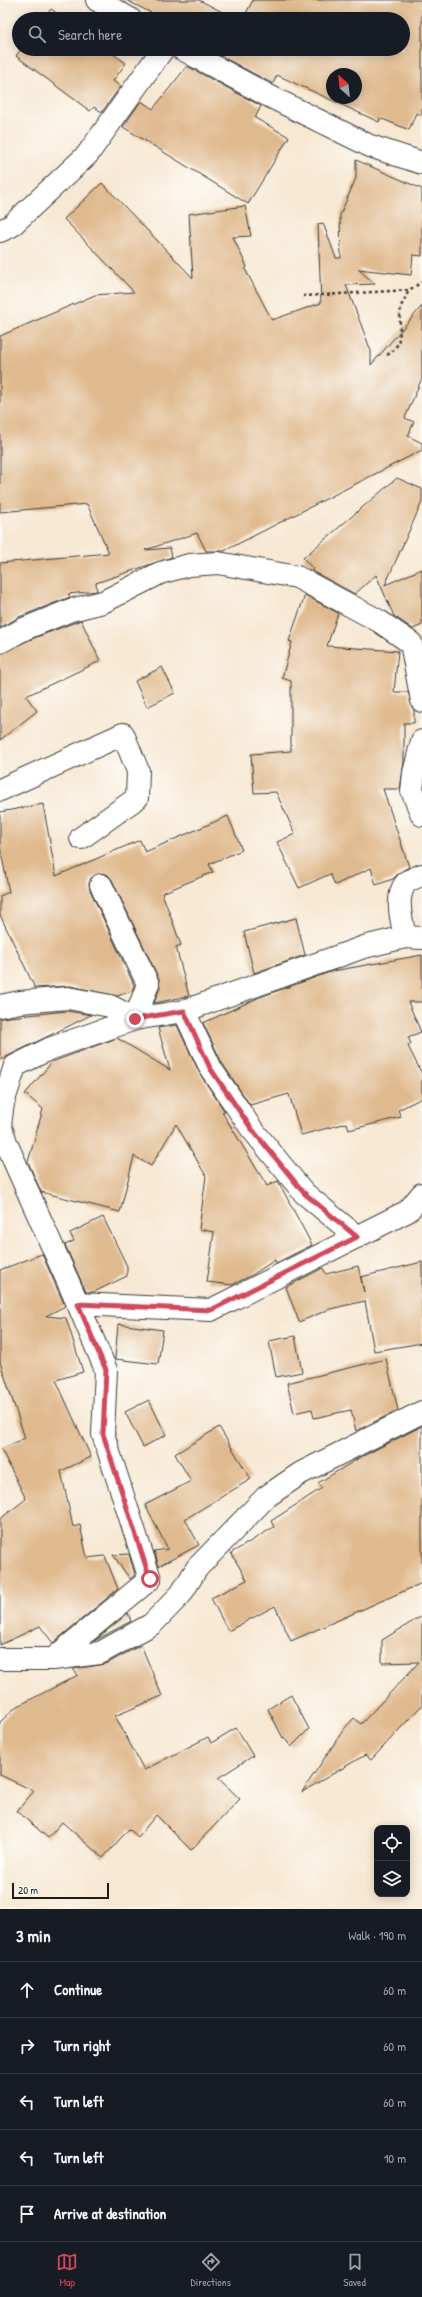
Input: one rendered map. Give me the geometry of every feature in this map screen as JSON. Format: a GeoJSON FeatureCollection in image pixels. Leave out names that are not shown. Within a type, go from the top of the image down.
{"type":"FeatureCollection","features":[{"type":"Feature","properties":{"kind":"street"},"geometry":{"type":"LineString","coordinates":[[97,0],[118,12]]}},
{"type":"Feature","properties":{"kind":"street"},"geometry":{"type":"LineString","coordinates":[[0,231],[11,226],[87,154],[158,56]]}},
{"type":"Feature","properties":{"kind":"street"},"geometry":{"type":"LineString","coordinates":[[195,56],[267,95],[370,146],[422,163]]}},
{"type":"Feature","properties":{"kind":"street"},"geometry":{"type":"LineString","coordinates":[[0,642],[24,629],[71,610],[103,602],[160,573],[189,565],[218,563],[297,577],[379,620],[417,642],[422,701]]}},
{"type":"Feature","properties":{"kind":"street"},"geometry":{"type":"LineString","coordinates":[[0,790],[123,734],[138,771],[137,798],[81,838]]}},
{"type":"Feature","properties":{"kind":"street"},"geometry":{"type":"LineString","coordinates":[[422,741],[414,772],[412,791],[422,815]]}},
{"type":"Feature","properties":{"kind":"street"},"geometry":{"type":"LineString","coordinates":[[53,1659],[150,1579],[103,1434],[106,1370],[0,1125],[3,1103],[15,1066],[49,1049],[135,1019],[184,1011],[364,947],[414,938],[400,914],[401,892],[406,883],[422,875]]}},
{"type":"Feature","properties":{"kind":"street"},"geometry":{"type":"LineString","coordinates":[[101,885],[148,984],[135,1019]]}},
{"type":"Feature","properties":{"kind":"street"},"geometry":{"type":"LineString","coordinates":[[0,1006],[20,1002],[68,998],[110,1006],[135,1019]]}},
{"type":"Feature","properties":{"kind":"street"},"geometry":{"type":"LineString","coordinates":[[184,1011],[210,1068],[251,1128],[304,1193],[357,1237]]}},
{"type":"Feature","properties":{"kind":"street"},"geometry":{"type":"LineString","coordinates":[[78,1304],[211,1310],[408,1211],[422,1194]]}},
{"type":"Feature","properties":{"kind":"street"},"geometry":{"type":"LineString","coordinates":[[0,1659],[53,1659],[100,1653],[152,1624],[181,1594],[197,1568],[266,1497],[301,1473],[422,1412]]}},
{"type":"Feature","properties":{"kind":"path"},"geometry":{"type":"LineString","coordinates":[[303,296],[409,290],[422,282]]}},
{"type":"Feature","properties":{"kind":"path"},"geometry":{"type":"LineString","coordinates":[[387,355],[395,351],[399,344],[402,305],[409,290]]}},
{"type":"Feature","properties":{"kind":"building"},"geometry":{"type":"Polygon","coordinates":[[[126,0],[199,0],[222,12],[149,12],[126,0]]]}},
{"type":"Feature","properties":{"kind":"building"},"geometry":{"type":"Polygon","coordinates":[[[253,0],[422,0],[422,115],[416,113],[409,130],[380,118],[379,122],[340,104],[362,104],[362,68],[326,68],[326,98],[277,75],[273,84],[221,56],[410,56],[410,12],[247,12],[253,0]]]}},
{"type":"Feature","properties":{"kind":"building"},"geometry":{"type":"Polygon","coordinates":[[[16,56],[116,56],[126,63],[113,81],[121,86],[102,112],[94,107],[90,111],[16,56]]]}},
{"type":"Feature","properties":{"kind":"building"},"geometry":{"type":"Polygon","coordinates":[[[187,66],[261,106],[255,118],[289,137],[248,204],[123,127],[141,101],[153,109],[187,66]]]}},
{"type":"Feature","properties":{"kind":"building"},"geometry":{"type":"Polygon","coordinates":[[[356,160],[422,189],[422,256],[413,255],[411,275],[358,269],[375,284],[346,285],[371,351],[371,365],[422,306],[422,378],[405,418],[414,422],[408,436],[422,443],[422,450],[224,551],[206,551],[197,533],[145,550],[170,548],[172,557],[96,583],[97,591],[68,594],[70,597],[19,617],[0,628],[0,563],[109,553],[87,504],[0,512],[0,336],[95,295],[134,292],[64,219],[102,183],[193,278],[189,214],[245,206],[251,236],[233,237],[247,267],[245,269],[272,320],[321,303],[318,224],[323,223],[336,258],[341,258],[340,215],[356,178],[356,160]]]}},
{"type":"Feature","properties":{"kind":"building"},"geometry":{"type":"Polygon","coordinates":[[[397,478],[422,489],[422,502],[385,585],[422,569],[422,625],[413,629],[394,616],[376,575],[355,594],[312,571],[313,569],[303,558],[397,478]]]}},
{"type":"Feature","properties":{"kind":"building"},"geometry":{"type":"Polygon","coordinates":[[[305,595],[338,613],[327,646],[398,651],[394,692],[408,692],[414,710],[414,723],[404,723],[404,762],[400,789],[383,789],[409,867],[393,879],[376,885],[371,868],[335,885],[330,874],[299,888],[277,842],[295,834],[276,792],[254,793],[251,754],[291,751],[291,681],[282,678],[292,642],[289,641],[305,595]]]}},
{"type":"Feature","properties":{"kind":"building"},"geometry":{"type":"Polygon","coordinates":[[[81,620],[100,661],[26,696],[37,711],[0,740],[0,654],[29,640],[81,620]]]}},
{"type":"Feature","properties":{"kind":"building"},"geometry":{"type":"Polygon","coordinates":[[[162,667],[175,693],[147,707],[135,681],[162,667]]]}},
{"type":"Feature","properties":{"kind":"building"},"geometry":{"type":"Polygon","coordinates":[[[43,804],[56,876],[140,840],[145,852],[228,816],[242,850],[209,864],[213,872],[162,893],[181,945],[176,947],[189,996],[154,1003],[160,988],[159,979],[112,880],[108,875],[102,873],[91,878],[89,884],[90,890],[134,985],[132,991],[117,996],[70,986],[35,988],[0,915],[0,896],[9,892],[0,847],[0,812],[43,804]]]}},
{"type":"Feature","properties":{"kind":"building"},"geometry":{"type":"Polygon","coordinates":[[[296,918],[305,955],[254,973],[244,932],[296,918]]]}},
{"type":"Feature","properties":{"kind":"building"},"geometry":{"type":"Polygon","coordinates":[[[422,955],[422,1002],[408,1002],[421,1032],[408,1037],[411,1044],[408,1046],[422,1074],[422,1098],[398,1110],[401,1117],[349,1130],[347,1123],[301,1135],[289,1094],[250,1105],[222,1063],[203,1023],[260,997],[333,971],[422,955]]]}},
{"type":"Feature","properties":{"kind":"building"},"geometry":{"type":"Polygon","coordinates":[[[67,1011],[91,1015],[0,1060],[0,1018],[67,1011]]]}},
{"type":"Feature","properties":{"kind":"building"},"geometry":{"type":"Polygon","coordinates":[[[177,1025],[200,1074],[225,1112],[222,1112],[267,1186],[278,1181],[312,1245],[276,1263],[275,1260],[252,1275],[232,1285],[207,1282],[214,1232],[199,1229],[206,1176],[176,1124],[151,1166],[134,1156],[120,1212],[41,1192],[28,1162],[43,1109],[25,1094],[52,1062],[117,1038],[170,1070],[158,1028],[177,1025]]]}},
{"type":"Feature","properties":{"kind":"building"},"geometry":{"type":"Polygon","coordinates":[[[103,1217],[127,1266],[127,1276],[94,1292],[86,1292],[65,1245],[74,1241],[70,1233],[103,1217]]]}},
{"type":"Feature","properties":{"kind":"building"},"geometry":{"type":"Polygon","coordinates":[[[42,1254],[65,1306],[46,1316],[66,1318],[83,1372],[56,1380],[91,1457],[61,1471],[73,1527],[80,1525],[87,1558],[105,1556],[118,1589],[53,1643],[40,1626],[0,1645],[0,1519],[26,1499],[1,1449],[25,1438],[0,1362],[0,1270],[42,1254]]]}},
{"type":"Feature","properties":{"kind":"building"},"geometry":{"type":"Polygon","coordinates":[[[422,1262],[422,1343],[374,1351],[365,1301],[330,1309],[299,1322],[286,1287],[323,1268],[326,1274],[358,1266],[364,1292],[361,1277],[422,1262]]]}},
{"type":"Feature","properties":{"kind":"building"},"geometry":{"type":"Polygon","coordinates":[[[118,1324],[163,1330],[158,1364],[115,1359],[118,1324]]]}},
{"type":"Feature","properties":{"kind":"building"},"geometry":{"type":"Polygon","coordinates":[[[295,1336],[302,1372],[276,1377],[269,1341],[295,1336]]]}},
{"type":"Feature","properties":{"kind":"building"},"geometry":{"type":"Polygon","coordinates":[[[386,1359],[398,1410],[356,1431],[351,1410],[314,1418],[312,1409],[294,1413],[287,1383],[386,1359]]]}},
{"type":"Feature","properties":{"kind":"building"},"geometry":{"type":"Polygon","coordinates":[[[149,1400],[166,1435],[143,1447],[125,1412],[149,1400]]]}},
{"type":"Feature","properties":{"kind":"building"},"geometry":{"type":"Polygon","coordinates":[[[422,1426],[422,1583],[291,1641],[275,1606],[228,1631],[211,1598],[247,1580],[231,1553],[274,1527],[271,1521],[322,1488],[318,1483],[359,1458],[422,1426]]]}},
{"type":"Feature","properties":{"kind":"building"},"geometry":{"type":"Polygon","coordinates":[[[219,1427],[251,1479],[185,1519],[199,1545],[159,1566],[154,1551],[168,1549],[145,1505],[191,1481],[175,1454],[219,1427]]]}},
{"type":"Feature","properties":{"kind":"building"},"geometry":{"type":"Polygon","coordinates":[[[129,1554],[135,1575],[130,1579],[113,1555],[129,1554]]]}},
{"type":"Feature","properties":{"kind":"building"},"geometry":{"type":"Polygon","coordinates":[[[128,1613],[131,1621],[94,1641],[128,1613]]]}},
{"type":"Feature","properties":{"kind":"building"},"geometry":{"type":"Polygon","coordinates":[[[422,1616],[422,1705],[371,1760],[365,1755],[302,1792],[344,1729],[354,1718],[361,1724],[419,1662],[382,1663],[382,1640],[422,1616]]]}},
{"type":"Feature","properties":{"kind":"building"},"geometry":{"type":"Polygon","coordinates":[[[141,1645],[162,1696],[115,1716],[144,1770],[208,1737],[211,1743],[236,1728],[253,1756],[218,1778],[240,1799],[191,1850],[156,1815],[138,1837],[129,1829],[103,1858],[62,1822],[48,1838],[17,1811],[34,1791],[0,1775],[0,1722],[16,1707],[78,1675],[73,1669],[106,1664],[141,1645]]]}},
{"type":"Feature","properties":{"kind":"building"},"geometry":{"type":"Polygon","coordinates":[[[291,1695],[309,1729],[291,1747],[284,1737],[283,1738],[268,1709],[291,1695]]]}},
{"type":"Feature","properties":{"kind":"route"},"geometry":{"type":"LineString","coordinates":[[135,1019],[184,1011],[210,1068],[251,1128],[304,1193],[357,1237],[211,1310],[78,1304],[106,1370],[103,1434],[150,1579]]}}]}
